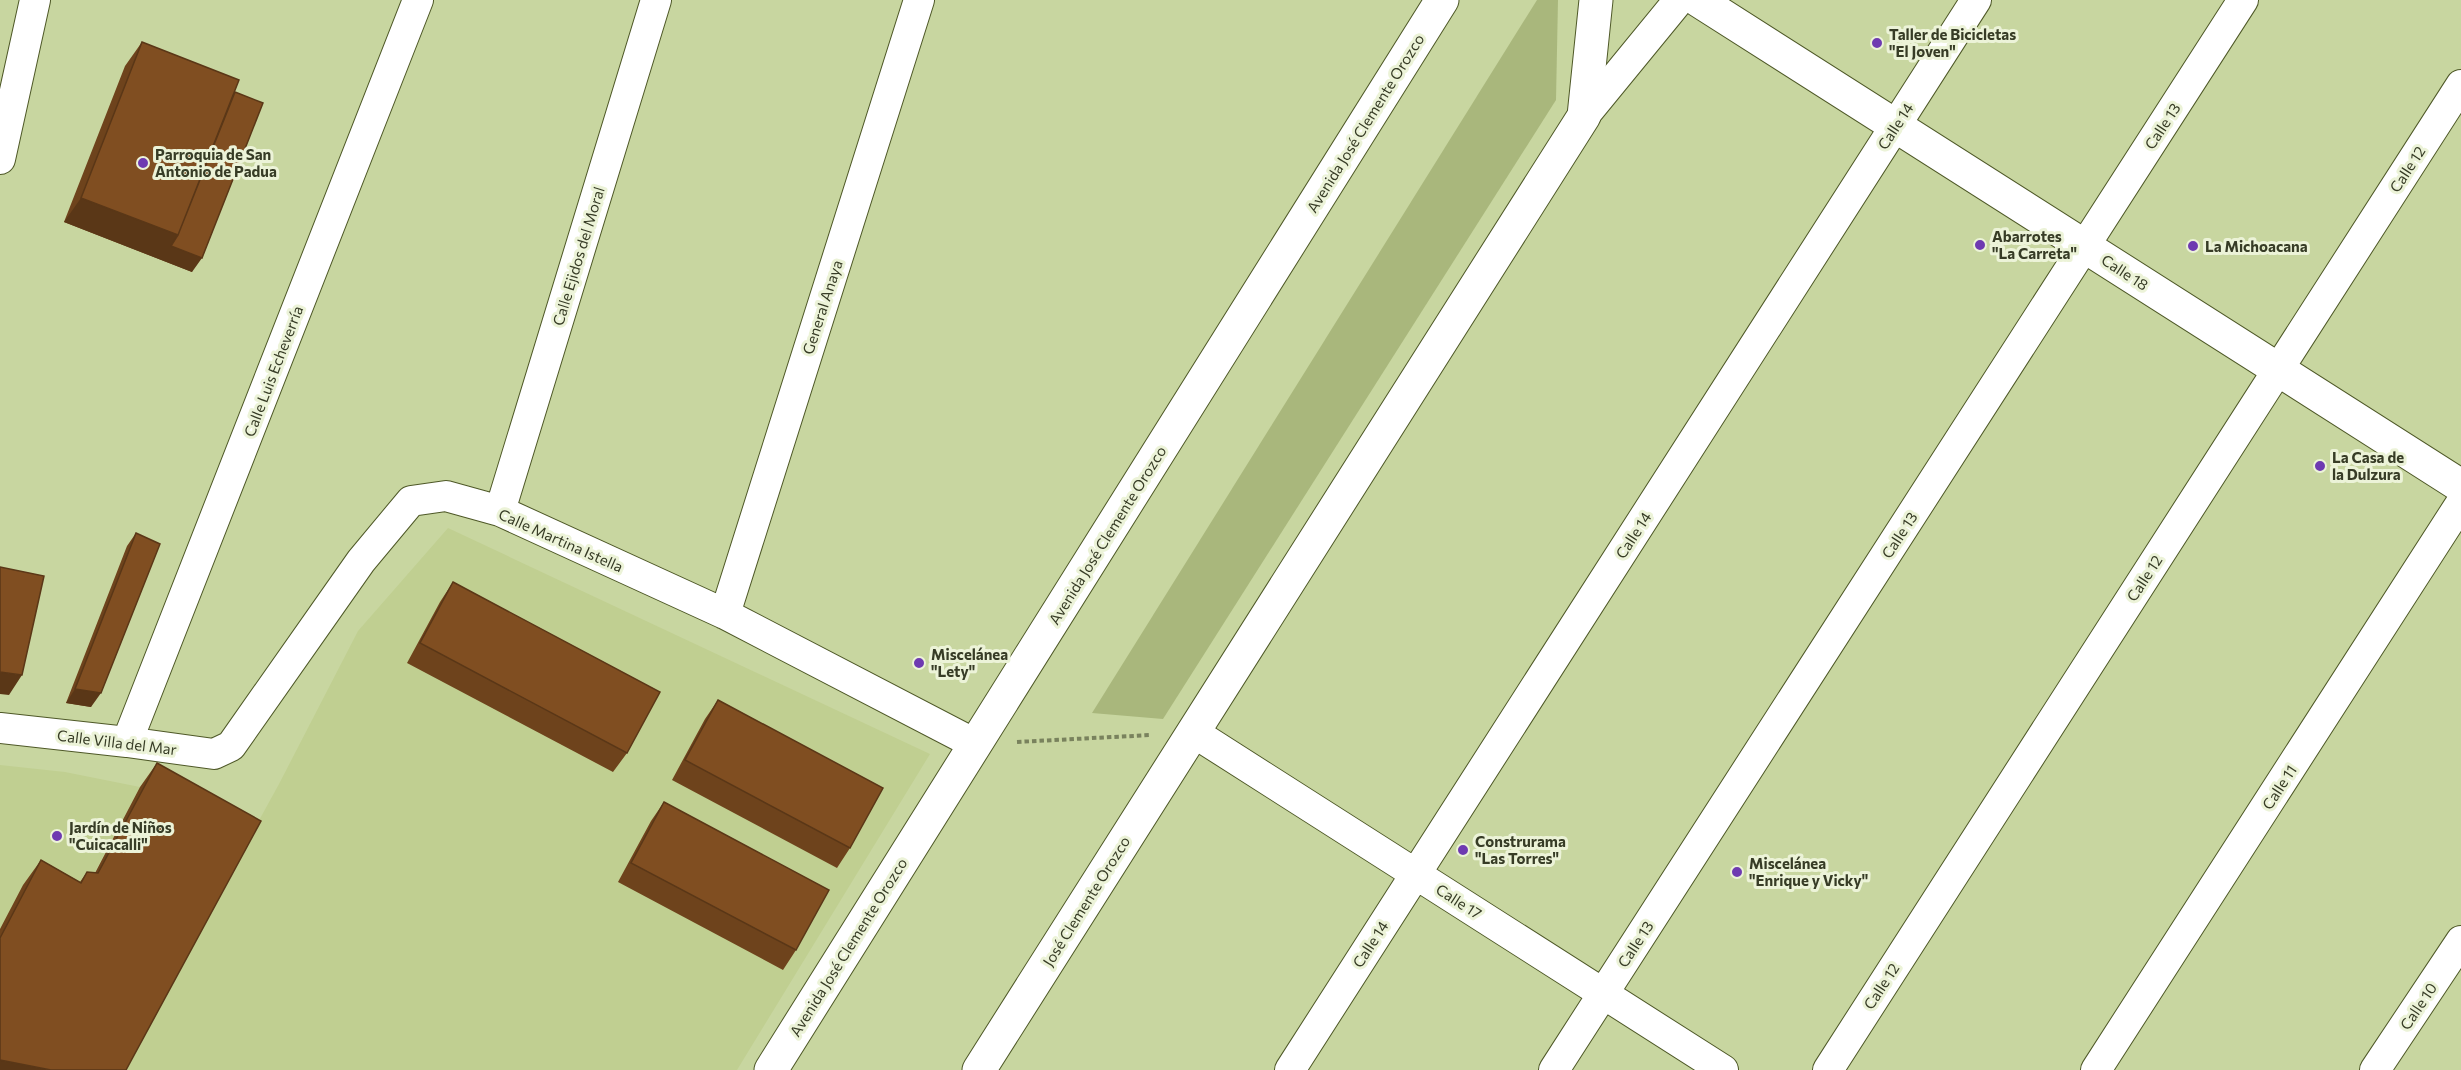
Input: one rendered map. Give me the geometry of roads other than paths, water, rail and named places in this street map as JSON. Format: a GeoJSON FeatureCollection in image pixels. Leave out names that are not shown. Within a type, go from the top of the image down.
{"type":"FeatureCollection","features":[{"type":"Feature","properties":{"kind":"street"},"geometry":{"type":"LineString","coordinates":[[0,159],[35,0]]}},
{"type":"Feature","properties":{"kind":"street","name":"Calle Luis Echeverría"},"geometry":{"type":"LineString","coordinates":[[127,742],[418,0]]}},
{"type":"Feature","properties":{"kind":"street","name":"Calle Ejidos del Moral"},"geometry":{"type":"LineString","coordinates":[[500,511],[656,0]]}},
{"type":"Feature","properties":{"kind":"street","name":"General Anaya"},"geometry":{"type":"LineString","coordinates":[[725,614],[920,0]]}},
{"type":"Feature","properties":{"kind":"street","name":"Avenida José Clemente Orozco"},"geometry":{"type":"LineString","coordinates":[[771,1070],[1442,0]]}},
{"type":"Feature","properties":{"kind":"street"},"geometry":{"type":"LineString","coordinates":[[1584,116],[1596,0]]}},
{"type":"Feature","properties":{"kind":"street"},"geometry":{"type":"LineString","coordinates":[[1193,732],[1584,116],[1679,0]]}},
{"type":"Feature","properties":{"kind":"street","name":"Calle 18"},"geometry":{"type":"LineString","coordinates":[[1698,0],[2461,486]]}},
{"type":"Feature","properties":{"kind":"street","name":"Calle 14"},"geometry":{"type":"LineString","coordinates":[[1290,1070],[1976,0]]}},
{"type":"Feature","properties":{"kind":"street","name":"Calle 13"},"geometry":{"type":"LineString","coordinates":[[1554,1070],[2243,0]]}},
{"type":"Feature","properties":{"kind":"street","name":"Calle 12"},"geometry":{"type":"LineString","coordinates":[[1828,1070],[2461,85]]}},
{"type":"Feature","properties":{"kind":"street","name":"Calle Martina Istella"},"geometry":{"type":"LineString","coordinates":[[231,746],[361,561],[411,501],[447,496],[500,511],[725,614],[975,744]]}},
{"type":"Feature","properties":{"kind":"street","name":"Calle 11"},"geometry":{"type":"LineString","coordinates":[[2096,1070],[2461,503]]}},
{"type":"Feature","properties":{"kind":"street","name":"Calle Villa del Mar"},"geometry":{"type":"LineString","coordinates":[[0,728],[214,754],[231,746]]}},
{"type":"Feature","properties":{"kind":"street","name":"Calle 17"},"geometry":{"type":"LineString","coordinates":[[1193,732],[1723,1070]]}},
{"type":"Feature","properties":{"kind":"street","name":"José Clemente Orozco"},"geometry":{"type":"LineString","coordinates":[[979,1070],[1193,732]]}},
{"type":"Feature","properties":{"kind":"street","name":"Calle 10"},"geometry":{"type":"LineString","coordinates":[[2375,1070],[2461,941]]}},
{"type":"Feature","properties":{"kind":"place","name":"Taller de Bicicletas \"El Joven\""},"geometry":{"type":"Point","coordinates":[1877,43]}},
{"type":"Feature","properties":{"kind":"place","name":"Parroquia de San Antonio de Padua"},"geometry":{"type":"Point","coordinates":[143,163]}},
{"type":"Feature","properties":{"kind":"place","name":"Abarrotes \"La Carreta\""},"geometry":{"type":"Point","coordinates":[1980,245]}},
{"type":"Feature","properties":{"kind":"place","name":"La Michoacana"},"geometry":{"type":"Point","coordinates":[2193,246]}},
{"type":"Feature","properties":{"kind":"place","name":"La Casa de la Dulzura"},"geometry":{"type":"Point","coordinates":[2320,466]}},
{"type":"Feature","properties":{"kind":"place","name":"Miscelánea \"Lety\""},"geometry":{"type":"Point","coordinates":[919,663]}},
{"type":"Feature","properties":{"kind":"place","name":"Jardín de Niños \"Cuicacalli\""},"geometry":{"type":"Point","coordinates":[57,836]}},
{"type":"Feature","properties":{"kind":"place","name":"Construrama \"Las Torres\""},"geometry":{"type":"Point","coordinates":[1463,850]}},
{"type":"Feature","properties":{"kind":"place","name":"Miscelánea \"Enrique y Vicky\""},"geometry":{"type":"Point","coordinates":[1737,872]}}]}
